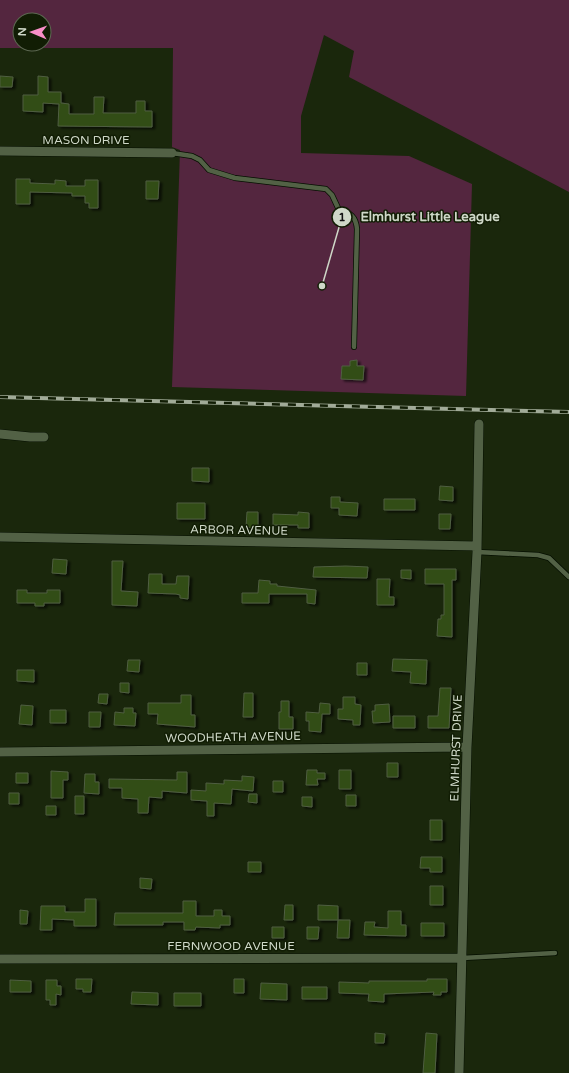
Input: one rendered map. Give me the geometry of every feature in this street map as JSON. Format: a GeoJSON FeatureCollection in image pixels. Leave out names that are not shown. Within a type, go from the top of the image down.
{"type":"FeatureCollection","features":[{"type":"Feature","properties":{"kind":"street","name":"MASON DRIVE"},"geometry":{"type":"LineString","coordinates":[[0,151],[172,152]]}},
{"type":"Feature","properties":{"kind":"street","name":"ELMHURST DRIVE"},"geometry":{"type":"LineString","coordinates":[[459,1073],[467,747],[477,549],[479,424]]}},
{"type":"Feature","properties":{"kind":"street"},"geometry":{"type":"LineString","coordinates":[[0,434],[30,438],[44,437]]}},
{"type":"Feature","properties":{"kind":"street","name":"ARBOR AVENUE"},"geometry":{"type":"LineString","coordinates":[[0,537],[477,549]]}},
{"type":"Feature","properties":{"kind":"street","name":"WOODHEATH AVENUE"},"geometry":{"type":"LineString","coordinates":[[0,752],[467,747]]}},
{"type":"Feature","properties":{"kind":"street","name":"FERNWOOD AVENUE"},"geometry":{"type":"LineString","coordinates":[[0,959],[462,958]]}},
{"type":"Feature","properties":{"kind":"lane"},"geometry":{"type":"LineString","coordinates":[[172,152],[192,156],[200,160],[209,170],[234,178],[326,189],[332,195],[339,210],[354,217],[357,229],[354,347]]}},
{"type":"Feature","properties":{"kind":"lane"},"geometry":{"type":"LineString","coordinates":[[477,549],[538,555],[549,558],[569,577]]}},
{"type":"Feature","properties":{"kind":"lane"},"geometry":{"type":"LineString","coordinates":[[462,958],[556,953]]}},
{"type":"Feature","properties":{"kind":"shaded area"},"geometry":{"type":"Polygon","coordinates":[[[0,0],[569,0],[569,192],[349,77],[354,51],[324,35],[301,116],[301,153],[409,156],[472,184],[466,396],[172,387],[180,150],[172,147],[173,48],[52,48],[52,12],[12,12],[12,48],[0,48],[0,0]]]}},
{"type":"Feature","properties":{"kind":"building"},"geometry":{"type":"Polygon","coordinates":[[[0,76],[13,77],[12,87],[0,87],[0,76]]]}},
{"type":"Feature","properties":{"kind":"building"},"geometry":{"type":"Polygon","coordinates":[[[38,76],[48,77],[48,92],[61,92],[61,103],[69,104],[69,114],[94,114],[94,97],[104,97],[103,113],[136,113],[136,101],[145,101],[145,111],[152,111],[152,127],[58,126],[59,104],[43,103],[43,112],[23,111],[23,95],[38,95],[38,76]]]}},
{"type":"Feature","properties":{"kind":"building"},"geometry":{"type":"Polygon","coordinates":[[[16,179],[30,179],[30,183],[55,184],[55,180],[66,181],[66,186],[85,186],[85,180],[98,180],[98,208],[89,208],[89,203],[85,203],[85,196],[72,196],[72,193],[30,192],[30,204],[16,204],[16,179]]]}},
{"type":"Feature","properties":{"kind":"building"},"geometry":{"type":"Polygon","coordinates":[[[146,181],[159,181],[158,199],[146,199],[146,181]]]}},
{"type":"Feature","properties":{"kind":"building"},"geometry":{"type":"Polygon","coordinates":[[[357,360],[357,366],[364,366],[363,380],[341,379],[342,366],[350,366],[350,361],[357,360]]]}},
{"type":"Feature","properties":{"kind":"building"},"geometry":{"type":"Polygon","coordinates":[[[192,468],[209,468],[209,482],[192,481],[192,468]]]}},
{"type":"Feature","properties":{"kind":"building"},"geometry":{"type":"Polygon","coordinates":[[[440,486],[453,487],[453,501],[439,500],[440,486]]]}},
{"type":"Feature","properties":{"kind":"building"},"geometry":{"type":"Polygon","coordinates":[[[331,497],[340,497],[340,502],[358,503],[357,516],[339,515],[339,508],[331,508],[331,497]]]}},
{"type":"Feature","properties":{"kind":"building"},"geometry":{"type":"Polygon","coordinates":[[[384,499],[415,499],[415,510],[384,510],[384,499]]]}},
{"type":"Feature","properties":{"kind":"building"},"geometry":{"type":"Polygon","coordinates":[[[177,503],[205,503],[205,519],[177,519],[177,503]]]}},
{"type":"Feature","properties":{"kind":"building"},"geometry":{"type":"Polygon","coordinates":[[[247,512],[258,512],[258,528],[246,527],[247,512]]]}},
{"type":"Feature","properties":{"kind":"building"},"geometry":{"type":"Polygon","coordinates":[[[298,512],[309,513],[309,528],[298,528],[298,525],[273,525],[273,514],[298,515],[298,512]]]}},
{"type":"Feature","properties":{"kind":"building"},"geometry":{"type":"Polygon","coordinates":[[[439,514],[451,514],[450,529],[439,529],[439,514]]]}},
{"type":"Feature","properties":{"kind":"building"},"geometry":{"type":"Polygon","coordinates":[[[53,559],[67,560],[66,574],[52,573],[53,559]]]}},
{"type":"Feature","properties":{"kind":"building"},"geometry":{"type":"Polygon","coordinates":[[[112,561],[123,561],[121,591],[138,592],[137,606],[112,605],[112,561]]]}},
{"type":"Feature","properties":{"kind":"building"},"geometry":{"type":"Polygon","coordinates":[[[314,567],[368,567],[367,578],[313,577],[314,567]]]}},
{"type":"Feature","properties":{"kind":"building"},"geometry":{"type":"Polygon","coordinates":[[[425,569],[456,569],[456,580],[452,580],[452,637],[437,636],[438,619],[441,619],[441,615],[444,615],[444,584],[425,584],[425,569]]]}},
{"type":"Feature","properties":{"kind":"building"},"geometry":{"type":"Polygon","coordinates":[[[401,570],[411,570],[411,579],[401,578],[401,570]]]}},
{"type":"Feature","properties":{"kind":"building"},"geometry":{"type":"Polygon","coordinates":[[[149,574],[162,574],[162,584],[176,584],[177,576],[189,576],[188,599],[180,598],[180,595],[176,594],[148,593],[149,574]]]}},
{"type":"Feature","properties":{"kind":"building"},"geometry":{"type":"Polygon","coordinates":[[[377,579],[390,579],[389,597],[394,597],[394,605],[377,605],[377,579]]]}},
{"type":"Feature","properties":{"kind":"building"},"geometry":{"type":"Polygon","coordinates":[[[259,580],[270,581],[270,584],[277,584],[277,586],[316,590],[315,604],[307,603],[307,594],[269,594],[269,603],[242,603],[242,593],[258,593],[259,580]]]}},
{"type":"Feature","properties":{"kind":"building"},"geometry":{"type":"Polygon","coordinates":[[[17,590],[27,590],[27,593],[47,593],[47,590],[60,590],[60,603],[44,603],[44,606],[35,606],[35,603],[17,603],[17,590]]]}},
{"type":"Feature","properties":{"kind":"building"},"geometry":{"type":"Polygon","coordinates":[[[393,659],[427,660],[426,684],[410,683],[411,672],[392,671],[393,659]]]}},
{"type":"Feature","properties":{"kind":"building"},"geometry":{"type":"Polygon","coordinates":[[[128,660],[140,660],[139,672],[127,671],[128,660]]]}},
{"type":"Feature","properties":{"kind":"building"},"geometry":{"type":"Polygon","coordinates":[[[357,663],[367,663],[367,675],[357,675],[357,663]]]}},
{"type":"Feature","properties":{"kind":"building"},"geometry":{"type":"Polygon","coordinates":[[[17,670],[34,670],[34,682],[17,681],[17,670]]]}},
{"type":"Feature","properties":{"kind":"building"},"geometry":{"type":"Polygon","coordinates":[[[120,683],[129,683],[129,693],[120,692],[120,683]]]}},
{"type":"Feature","properties":{"kind":"building"},"geometry":{"type":"Polygon","coordinates":[[[440,688],[451,688],[449,728],[428,728],[428,716],[438,716],[440,688]]]}},
{"type":"Feature","properties":{"kind":"building"},"geometry":{"type":"Polygon","coordinates":[[[244,693],[253,693],[253,717],[243,717],[244,693]]]}},
{"type":"Feature","properties":{"kind":"building"},"geometry":{"type":"Polygon","coordinates":[[[99,694],[108,694],[107,704],[98,703],[99,694]]]}},
{"type":"Feature","properties":{"kind":"building"},"geometry":{"type":"Polygon","coordinates":[[[181,695],[191,695],[191,715],[195,715],[195,727],[157,724],[158,714],[148,714],[148,703],[181,703],[181,695]]]}},
{"type":"Feature","properties":{"kind":"building"},"geometry":{"type":"Polygon","coordinates":[[[343,697],[355,697],[355,704],[361,705],[360,725],[353,725],[353,720],[338,719],[338,709],[343,709],[343,697]]]}},
{"type":"Feature","properties":{"kind":"building"},"geometry":{"type":"Polygon","coordinates":[[[281,701],[289,701],[289,717],[293,717],[293,729],[279,729],[279,712],[281,712],[281,701]]]}},
{"type":"Feature","properties":{"kind":"building"},"geometry":{"type":"Polygon","coordinates":[[[320,703],[330,704],[330,714],[322,714],[321,732],[309,731],[309,721],[306,721],[306,712],[319,713],[320,703]]]}},
{"type":"Feature","properties":{"kind":"building"},"geometry":{"type":"Polygon","coordinates":[[[389,704],[390,722],[373,723],[372,711],[375,711],[375,705],[389,704]]]}},
{"type":"Feature","properties":{"kind":"building"},"geometry":{"type":"Polygon","coordinates":[[[21,705],[33,706],[32,725],[19,724],[21,705]]]}},
{"type":"Feature","properties":{"kind":"building"},"geometry":{"type":"Polygon","coordinates":[[[124,708],[133,708],[133,713],[136,713],[135,726],[114,725],[115,712],[124,713],[124,708]]]}},
{"type":"Feature","properties":{"kind":"building"},"geometry":{"type":"Polygon","coordinates":[[[50,710],[66,710],[66,723],[50,723],[50,710]]]}},
{"type":"Feature","properties":{"kind":"building"},"geometry":{"type":"Polygon","coordinates":[[[89,712],[101,712],[100,727],[89,727],[89,712]]]}},
{"type":"Feature","properties":{"kind":"building"},"geometry":{"type":"Polygon","coordinates":[[[393,716],[415,716],[415,728],[393,728],[393,716]]]}},
{"type":"Feature","properties":{"kind":"building"},"geometry":{"type":"Polygon","coordinates":[[[387,763],[398,763],[398,777],[387,777],[387,763]]]}},
{"type":"Feature","properties":{"kind":"building"},"geometry":{"type":"Polygon","coordinates":[[[307,770],[317,770],[317,773],[325,773],[325,779],[317,779],[318,785],[306,785],[307,770]]]}},
{"type":"Feature","properties":{"kind":"building"},"geometry":{"type":"Polygon","coordinates":[[[339,770],[351,770],[351,789],[339,789],[339,770]]]}},
{"type":"Feature","properties":{"kind":"building"},"geometry":{"type":"Polygon","coordinates":[[[51,771],[68,772],[68,780],[63,780],[63,798],[51,798],[51,771]]]}},
{"type":"Feature","properties":{"kind":"building"},"geometry":{"type":"Polygon","coordinates":[[[177,772],[187,772],[187,793],[162,791],[162,798],[149,797],[148,813],[138,813],[138,799],[122,798],[122,788],[109,788],[109,779],[177,780],[177,772]]]}},
{"type":"Feature","properties":{"kind":"building"},"geometry":{"type":"Polygon","coordinates":[[[16,773],[28,773],[28,783],[16,783],[16,773]]]}},
{"type":"Feature","properties":{"kind":"building"},"geometry":{"type":"Polygon","coordinates":[[[85,774],[95,774],[95,782],[99,782],[99,794],[84,793],[85,774]]]}},
{"type":"Feature","properties":{"kind":"building"},"geometry":{"type":"Polygon","coordinates":[[[242,776],[254,777],[253,791],[232,789],[231,804],[214,803],[214,816],[207,816],[207,801],[191,800],[191,790],[206,791],[206,783],[224,784],[224,780],[242,781],[242,776]]]}},
{"type":"Feature","properties":{"kind":"building"},"geometry":{"type":"Polygon","coordinates":[[[273,781],[283,781],[283,792],[273,792],[273,781]]]}},
{"type":"Feature","properties":{"kind":"building"},"geometry":{"type":"Polygon","coordinates":[[[9,793],[19,793],[19,804],[9,804],[9,793]]]}},
{"type":"Feature","properties":{"kind":"building"},"geometry":{"type":"Polygon","coordinates":[[[249,794],[257,794],[257,803],[248,802],[249,794]]]}},
{"type":"Feature","properties":{"kind":"building"},"geometry":{"type":"Polygon","coordinates":[[[346,795],[356,795],[356,806],[346,806],[346,795]]]}},
{"type":"Feature","properties":{"kind":"building"},"geometry":{"type":"Polygon","coordinates":[[[75,796],[84,796],[84,814],[75,814],[75,796]]]}},
{"type":"Feature","properties":{"kind":"building"},"geometry":{"type":"Polygon","coordinates":[[[302,797],[312,797],[312,807],[302,806],[302,797]]]}},
{"type":"Feature","properties":{"kind":"building"},"geometry":{"type":"Polygon","coordinates":[[[46,806],[56,806],[56,815],[46,815],[46,806]]]}},
{"type":"Feature","properties":{"kind":"building"},"geometry":{"type":"Polygon","coordinates":[[[430,820],[442,820],[442,840],[430,840],[430,820]]]}},
{"type":"Feature","properties":{"kind":"building"},"geometry":{"type":"Polygon","coordinates":[[[421,857],[442,857],[442,872],[430,872],[430,868],[420,868],[421,857]]]}},
{"type":"Feature","properties":{"kind":"building"},"geometry":{"type":"Polygon","coordinates":[[[248,862],[261,862],[261,872],[248,872],[248,862]]]}},
{"type":"Feature","properties":{"kind":"building"},"geometry":{"type":"Polygon","coordinates":[[[140,878],[152,879],[151,889],[140,888],[140,878]]]}},
{"type":"Feature","properties":{"kind":"building"},"geometry":{"type":"Polygon","coordinates":[[[430,886],[443,886],[443,905],[430,905],[430,886]]]}},
{"type":"Feature","properties":{"kind":"building"},"geometry":{"type":"Polygon","coordinates":[[[85,899],[96,899],[96,926],[74,926],[74,920],[52,919],[52,930],[40,930],[41,906],[65,906],[65,912],[85,912],[85,899]]]}},
{"type":"Feature","properties":{"kind":"building"},"geometry":{"type":"Polygon","coordinates":[[[183,901],[196,901],[196,916],[214,916],[214,910],[222,910],[222,916],[230,916],[230,925],[220,925],[220,928],[196,927],[195,930],[184,930],[184,922],[163,922],[163,925],[114,925],[115,913],[183,913],[183,901]]]}},
{"type":"Feature","properties":{"kind":"building"},"geometry":{"type":"Polygon","coordinates":[[[285,905],[293,905],[293,920],[284,920],[285,905]]]}},
{"type":"Feature","properties":{"kind":"building"},"geometry":{"type":"Polygon","coordinates":[[[318,905],[338,906],[338,920],[318,920],[318,905]]]}},
{"type":"Feature","properties":{"kind":"building"},"geometry":{"type":"Polygon","coordinates":[[[20,910],[28,911],[27,924],[20,924],[20,910]]]}},
{"type":"Feature","properties":{"kind":"building"},"geometry":{"type":"Polygon","coordinates":[[[388,911],[401,911],[401,925],[406,925],[406,936],[364,935],[365,922],[375,922],[374,927],[388,928],[388,911]]]}},
{"type":"Feature","properties":{"kind":"building"},"geometry":{"type":"Polygon","coordinates":[[[338,920],[350,920],[349,938],[337,938],[338,920]]]}},
{"type":"Feature","properties":{"kind":"building"},"geometry":{"type":"Polygon","coordinates":[[[421,923],[444,923],[444,936],[421,936],[421,923]]]}},
{"type":"Feature","properties":{"kind":"building"},"geometry":{"type":"Polygon","coordinates":[[[272,927],[284,927],[284,938],[272,938],[272,927]]]}},
{"type":"Feature","properties":{"kind":"building"},"geometry":{"type":"Polygon","coordinates":[[[307,927],[319,927],[318,939],[307,939],[307,927]]]}},
{"type":"Feature","properties":{"kind":"building"},"geometry":{"type":"Polygon","coordinates":[[[76,979],[92,979],[91,992],[83,992],[83,989],[76,989],[76,979]]]}},
{"type":"Feature","properties":{"kind":"building"},"geometry":{"type":"Polygon","coordinates":[[[234,979],[244,979],[244,993],[234,993],[234,979]]]}},
{"type":"Feature","properties":{"kind":"building"},"geometry":{"type":"Polygon","coordinates":[[[427,979],[447,979],[447,992],[441,992],[441,995],[433,995],[434,992],[384,994],[384,1002],[368,1001],[369,994],[339,993],[339,982],[369,983],[369,981],[427,981],[427,979]]]}},
{"type":"Feature","properties":{"kind":"building"},"geometry":{"type":"Polygon","coordinates":[[[10,980],[31,981],[31,992],[10,992],[10,980]]]}},
{"type":"Feature","properties":{"kind":"building"},"geometry":{"type":"Polygon","coordinates":[[[46,980],[57,980],[57,986],[61,986],[61,995],[56,994],[56,1005],[50,1005],[50,1000],[46,1000],[46,980]]]}},
{"type":"Feature","properties":{"kind":"building"},"geometry":{"type":"Polygon","coordinates":[[[261,983],[287,984],[287,1000],[260,999],[261,983]]]}},
{"type":"Feature","properties":{"kind":"building"},"geometry":{"type":"Polygon","coordinates":[[[302,987],[327,987],[327,999],[302,999],[302,987]]]}},
{"type":"Feature","properties":{"kind":"building"},"geometry":{"type":"Polygon","coordinates":[[[132,992],[158,993],[158,1005],[131,1004],[132,992]]]}},
{"type":"Feature","properties":{"kind":"building"},"geometry":{"type":"Polygon","coordinates":[[[174,993],[201,993],[201,1006],[174,1006],[174,993]]]}},
{"type":"Feature","properties":{"kind":"building"},"geometry":{"type":"Polygon","coordinates":[[[375,1033],[385,1034],[384,1043],[375,1043],[375,1033]]]}},
{"type":"Feature","properties":{"kind":"building"},"geometry":{"type":"Polygon","coordinates":[[[426,1033],[437,1034],[435,1073],[423,1073],[426,1033]]]}},
{"type":"Feature","properties":{"kind":"railway"},"geometry":{"type":"LineString","coordinates":[[0,397],[569,412]]}},
{"type":"Feature","properties":{"kind":"place","name":"Elmhurst Little League"},"geometry":{"type":"Point","coordinates":[322,286]}}]}
